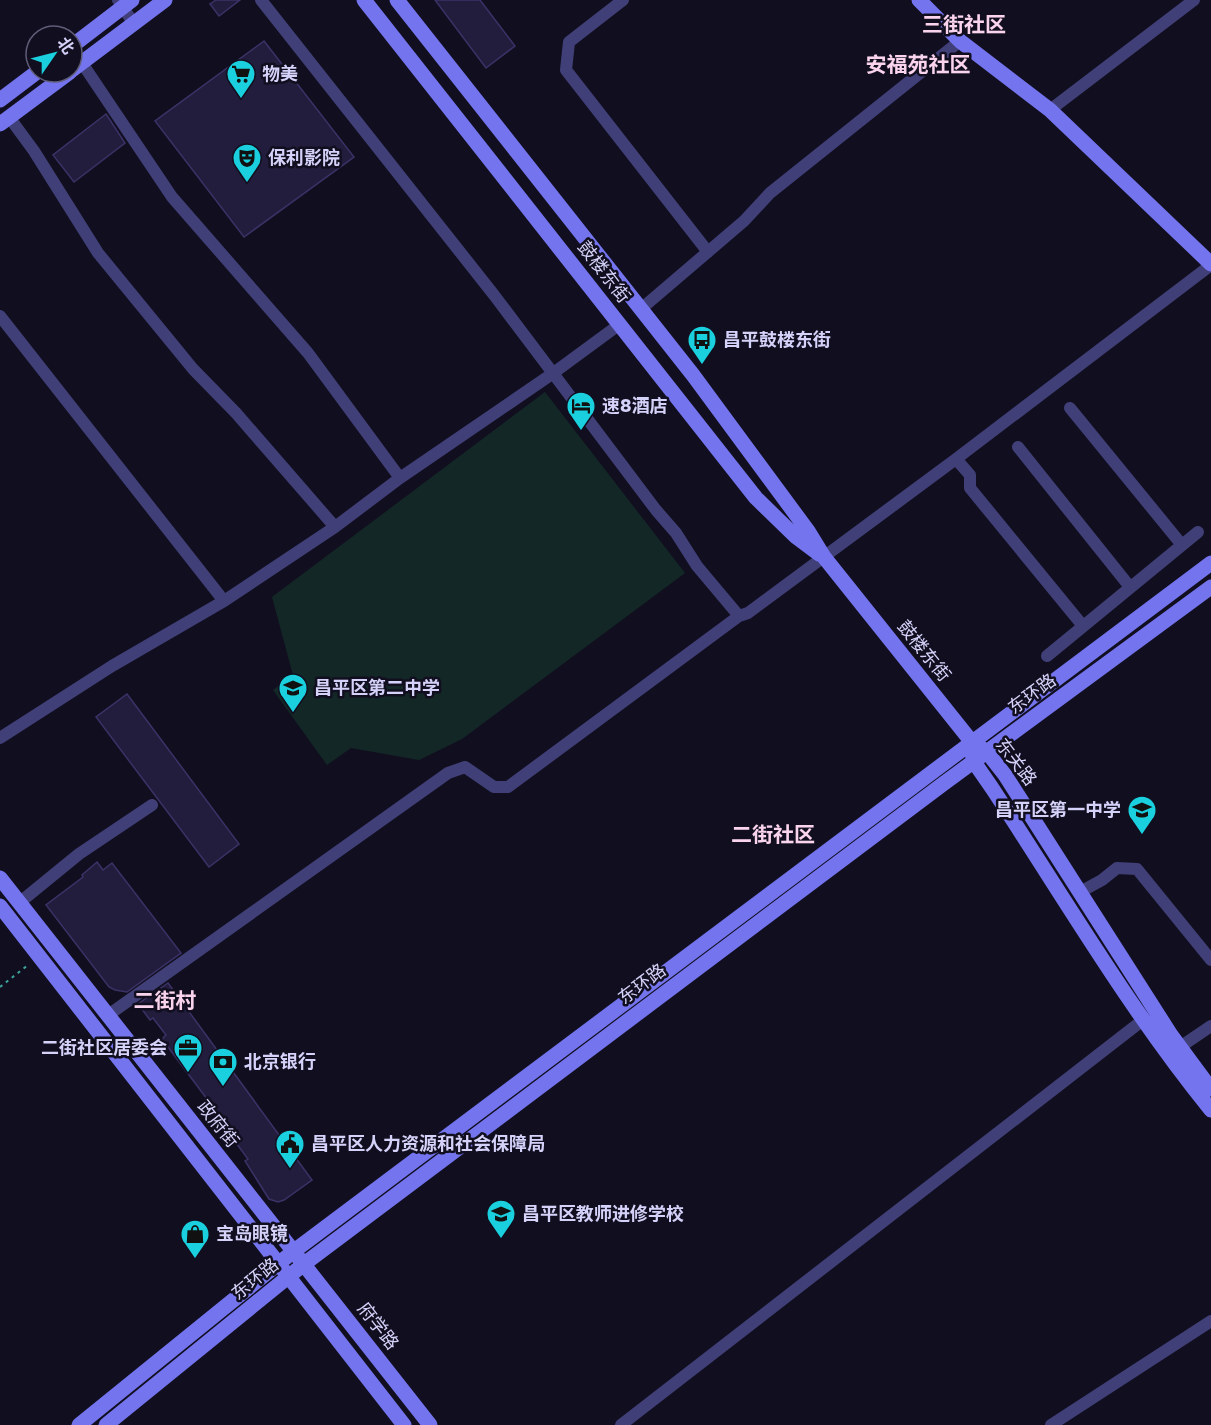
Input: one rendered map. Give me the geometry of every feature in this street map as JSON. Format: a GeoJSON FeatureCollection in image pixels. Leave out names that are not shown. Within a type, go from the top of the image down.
{"type":"FeatureCollection","features":[{"type":"Feature","properties":{"kind":"street"},"geometry":{"type":"LineString","coordinates":[[84,61],[165,0]]}},
{"type":"Feature","properties":{"kind":"street"},"geometry":{"type":"LineString","coordinates":[[261,0],[494,295],[552,374],[676,533],[698,566],[739,616]]}},
{"type":"Feature","properties":{"kind":"street","name":"鼓楼东街"},"geometry":{"type":"LineString","coordinates":[[364,0],[756,498],[795,536],[824,557]]}},
{"type":"Feature","properties":{"kind":"street","name":"鼓楼东街"},"geometry":{"type":"LineString","coordinates":[[398,0],[641,309],[759,464],[824,557],[970,741]]}},
{"type":"Feature","properties":{"kind":"street"},"geometry":{"type":"LineString","coordinates":[[623,0],[569,42],[566,70],[708,252]]}},
{"type":"Feature","properties":{"kind":"street"},"geometry":{"type":"LineString","coordinates":[[107,1016],[448,773],[465,767],[494,787],[508,787],[956,459],[1211,265],[1050,110],[960,41],[919,0]]}},
{"type":"Feature","properties":{"kind":"street"},"geometry":{"type":"LineString","coordinates":[[1050,110],[1194,0]]}},
{"type":"Feature","properties":{"kind":"street"},"geometry":{"type":"LineString","coordinates":[[84,36],[124,3],[134,24]]}},
{"type":"Feature","properties":{"kind":"street"},"geometry":{"type":"LineString","coordinates":[[641,309],[744,222],[770,193],[960,41]]}},
{"type":"Feature","properties":{"kind":"street"},"geometry":{"type":"LineString","coordinates":[[84,81],[172,197],[308,353],[400,478]]}},
{"type":"Feature","properties":{"kind":"street"},"geometry":{"type":"LineString","coordinates":[[0,100],[24,82]]}},
{"type":"Feature","properties":{"kind":"street"},"geometry":{"type":"LineString","coordinates":[[53,84],[5,121],[34,151],[98,253],[193,369],[236,413],[335,527]]}},
{"type":"Feature","properties":{"kind":"street"},"geometry":{"type":"LineString","coordinates":[[0,316],[224,601]]}},
{"type":"Feature","properties":{"kind":"street"},"geometry":{"type":"LineString","coordinates":[[0,738],[112,666],[224,601],[335,527],[400,478],[552,374],[620,324]]}},
{"type":"Feature","properties":{"kind":"street"},"geometry":{"type":"LineString","coordinates":[[1070,408],[1182,545]]}},
{"type":"Feature","properties":{"kind":"street"},"geometry":{"type":"LineString","coordinates":[[1018,447],[1130,587]]}},
{"type":"Feature","properties":{"kind":"street"},"geometry":{"type":"LineString","coordinates":[[956,459],[970,475],[970,488],[1083,626]]}},
{"type":"Feature","properties":{"kind":"street"},"geometry":{"type":"LineString","coordinates":[[1047,656],[1198,532]]}},
{"type":"Feature","properties":{"kind":"street","name":"东环路"},"geometry":{"type":"LineString","coordinates":[[79,1425],[294,1251],[1211,562]]}},
{"type":"Feature","properties":{"kind":"street","name":"东环路"},"geometry":{"type":"LineString","coordinates":[[106,1425],[304,1264],[672,986],[1211,587]]}},
{"type":"Feature","properties":{"kind":"street","name":"东关路"},"geometry":{"type":"LineString","coordinates":[[970,741],[987,752],[1005,775],[1180,1047],[1211,1089]]}},
{"type":"Feature","properties":{"kind":"street","name":"东关路"},"geometry":{"type":"LineString","coordinates":[[970,741],[974,762],[1143,1020],[1211,1110]]}},
{"type":"Feature","properties":{"kind":"street"},"geometry":{"type":"LineString","coordinates":[[19,903],[79,854],[152,805]]}},
{"type":"Feature","properties":{"kind":"street"},"geometry":{"type":"LineString","coordinates":[[1080,892],[1118,868],[1137,869],[1211,960]]}},
{"type":"Feature","properties":{"kind":"street","name":"政府街"},"geometry":{"type":"LineString","coordinates":[[0,878],[294,1251]]}},
{"type":"Feature","properties":{"kind":"street"},"geometry":{"type":"LineString","coordinates":[[0,906],[404,1425]]}},
{"type":"Feature","properties":{"kind":"street"},"geometry":{"type":"LineString","coordinates":[[621,1425],[1143,1020]]}},
{"type":"Feature","properties":{"kind":"street"},"geometry":{"type":"LineString","coordinates":[[1180,1047],[1211,1026]]}},
{"type":"Feature","properties":{"kind":"street","name":"府学路"},"geometry":{"type":"LineString","coordinates":[[294,1251],[430,1425]]}},
{"type":"Feature","properties":{"kind":"street"},"geometry":{"type":"LineString","coordinates":[[1051,1425],[1211,1321]]}},
{"type":"Feature","properties":{"kind":"path"},"geometry":{"type":"LineString","coordinates":[[0,987],[39,956]]}},
{"type":"Feature","properties":{"kind":"green space"},"geometry":{"type":"Polygon","coordinates":[[[545,392],[685,573],[462,739],[419,760],[351,748],[327,765],[273,690],[293,675],[272,597],[545,392]]]}},
{"type":"Feature","properties":{"kind":"building"},"geometry":{"type":"Polygon","coordinates":[[[216,0],[240,0],[219,16],[210,4],[216,0]]]}},
{"type":"Feature","properties":{"kind":"building"},"geometry":{"type":"Polygon","coordinates":[[[435,0],[480,0],[515,46],[486,68],[435,0]]]}},
{"type":"Feature","properties":{"kind":"building"},"geometry":{"type":"Polygon","coordinates":[[[264,41],[354,157],[244,237],[155,121],[264,41]]]}},
{"type":"Feature","properties":{"kind":"building"},"geometry":{"type":"Polygon","coordinates":[[[106,114],[125,143],[74,182],[53,155],[106,114]]]}},
{"type":"Feature","properties":{"kind":"building"},"geometry":{"type":"Polygon","coordinates":[[[127,694],[239,844],[209,867],[96,717],[127,694]]]}},
{"type":"Feature","properties":{"kind":"building"},"geometry":{"type":"Polygon","coordinates":[[[97,862],[103,870],[112,863],[181,953],[127,992],[109,987],[46,905],[83,877],[82,875],[97,862]]]}},
{"type":"Feature","properties":{"kind":"building"},"geometry":{"type":"Polygon","coordinates":[[[168,983],[312,1180],[284,1200],[278,1202],[269,1199],[245,1161],[248,1159],[220,1121],[222,1119],[162,1039],[166,1035],[153,1018],[150,1020],[138,1004],[168,983]]]}},
{"type":"Feature","properties":{"kind":"place","name":"物美"},"geometry":{"type":"Point","coordinates":[241,100]}},
{"type":"Feature","properties":{"kind":"place","name":"保利影院"},"geometry":{"type":"Point","coordinates":[247,184]}},
{"type":"Feature","properties":{"kind":"place","name":"昌平鼓楼东街"},"geometry":{"type":"Point","coordinates":[702,366]}},
{"type":"Feature","properties":{"kind":"place","name":"速8酒店"},"geometry":{"type":"Point","coordinates":[581,432]}},
{"type":"Feature","properties":{"kind":"place","name":"昌平区第二中学"},"geometry":{"type":"Point","coordinates":[293,714]}},
{"type":"Feature","properties":{"kind":"place","name":"昌平区第一中学"},"geometry":{"type":"Point","coordinates":[1142,836]}},
{"type":"Feature","properties":{"kind":"place","name":"二街社区居委会"},"geometry":{"type":"Point","coordinates":[188,1074]}},
{"type":"Feature","properties":{"kind":"place","name":"北京银行"},"geometry":{"type":"Point","coordinates":[223,1088]}},
{"type":"Feature","properties":{"kind":"place","name":"昌平区人力资源和社会保障局"},"geometry":{"type":"Point","coordinates":[290,1170]}},
{"type":"Feature","properties":{"kind":"place","name":"昌平区教师进修学校"},"geometry":{"type":"Point","coordinates":[501,1240]}},
{"type":"Feature","properties":{"kind":"place","name":"宝岛眼镜"},"geometry":{"type":"Point","coordinates":[195,1260]}},
{"type":"Feature","properties":{"kind":"district","name":"三街社区"},"geometry":{"type":"Point","coordinates":[964,25]}},
{"type":"Feature","properties":{"kind":"district","name":"安福苑社区"},"geometry":{"type":"Point","coordinates":[918,65]}},
{"type":"Feature","properties":{"kind":"district","name":"二街社区"},"geometry":{"type":"Point","coordinates":[773,835]}},
{"type":"Feature","properties":{"kind":"district","name":"二街村"},"geometry":{"type":"Point","coordinates":[165,1001]}}]}
